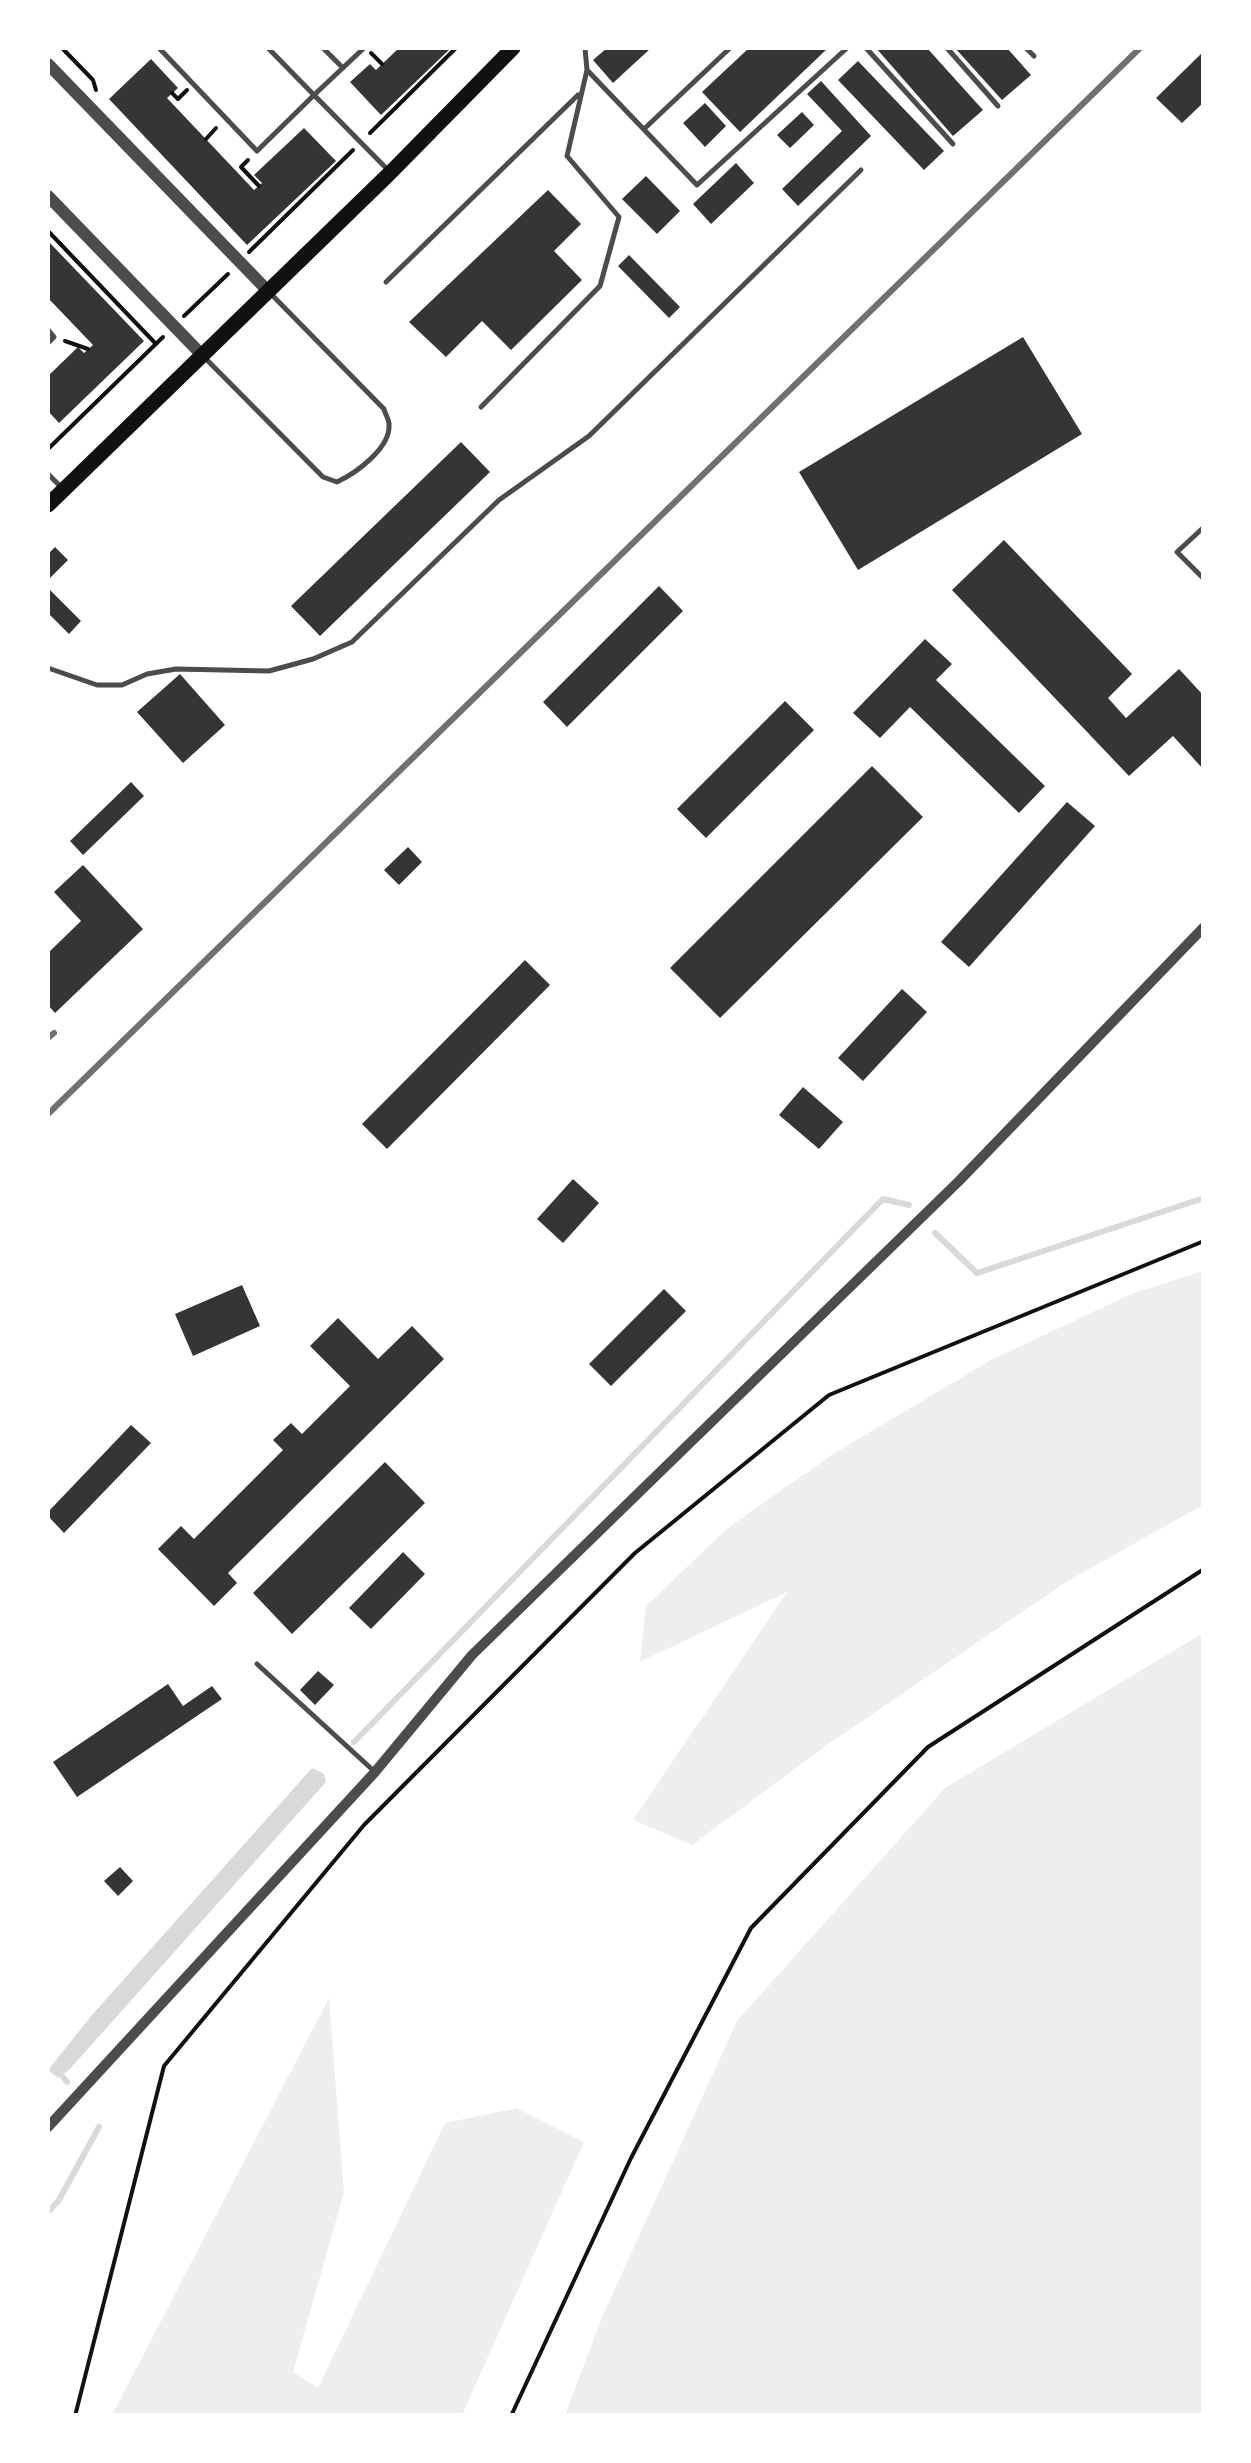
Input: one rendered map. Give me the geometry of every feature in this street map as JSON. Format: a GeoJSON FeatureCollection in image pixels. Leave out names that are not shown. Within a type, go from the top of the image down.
{"type":"FeatureCollection","features":[{"type":"Feature","properties":{"kind":"main road"},"geometry":{"type":"LineString","coordinates":[[48,505],[513,48]]}},
{"type":"Feature","properties":{"kind":"street"},"geometry":{"type":"LineString","coordinates":[[48,64],[244,258],[266,290]]}},
{"type":"Feature","properties":{"kind":"street"},"geometry":{"type":"LineString","coordinates":[[48,196],[201,354]]}},
{"type":"Feature","properties":{"kind":"street"},"geometry":{"type":"LineString","coordinates":[[48,2127],[374,1772],[472,1654],[959,1182],[1204,928]]}},
{"type":"Feature","properties":{"kind":"lane"},"geometry":{"type":"LineString","coordinates":[[159,48],[257,152],[364,48]]}},
{"type":"Feature","properties":{"kind":"lane"},"geometry":{"type":"LineString","coordinates":[[268,48],[391,172]]}},
{"type":"Feature","properties":{"kind":"lane"},"geometry":{"type":"LineString","coordinates":[[323,48],[342,68]]}},
{"type":"Feature","properties":{"kind":"lane"},"geometry":{"type":"LineString","coordinates":[[481,407],[600,286],[619,218],[567,156],[586,70],[584,48]]}},
{"type":"Feature","properties":{"kind":"lane"},"geometry":{"type":"LineString","coordinates":[[644,130],[730,48]]}},
{"type":"Feature","properties":{"kind":"lane"},"geometry":{"type":"LineString","coordinates":[[586,70],[697,185],[847,48]]}},
{"type":"Feature","properties":{"kind":"lane"},"geometry":{"type":"LineString","coordinates":[[866,48],[953,144]]}},
{"type":"Feature","properties":{"kind":"lane"},"geometry":{"type":"LineString","coordinates":[[948,48],[998,106]]}},
{"type":"Feature","properties":{"kind":"lane"},"geometry":{"type":"LineString","coordinates":[[1026,48],[1034,56]]}},
{"type":"Feature","properties":{"kind":"lane"},"geometry":{"type":"LineString","coordinates":[[386,282],[580,93]]}},
{"type":"Feature","properties":{"kind":"lane"},"geometry":{"type":"LineString","coordinates":[[48,668],[97,685],[122,685],[147,674],[176,669],[269,671],[313,659],[352,642],[500,500],[589,436],[861,170]]}},
{"type":"Feature","properties":{"kind":"lane"},"geometry":{"type":"LineString","coordinates":[[201,354],[323,476],[337,482],[352,475],[384,442],[390,426],[384,408],[266,290]]}},
{"type":"Feature","properties":{"kind":"lane"},"geometry":{"type":"LineString","coordinates":[[48,330],[54,337],[48,344]]}},
{"type":"Feature","properties":{"kind":"lane"},"geometry":{"type":"LineString","coordinates":[[48,474],[63,490]]}},
{"type":"Feature","properties":{"kind":"lane"},"geometry":{"type":"LineString","coordinates":[[1204,527],[1178,552],[1204,579]]}},
{"type":"Feature","properties":{"kind":"lane"},"geometry":{"type":"LineString","coordinates":[[257,1664],[374,1772]]}},
{"type":"Feature","properties":{"kind":"path"},"geometry":{"type":"LineString","coordinates":[[206,139],[226,119]]}},
{"type":"Feature","properties":{"kind":"path"},"geometry":{"type":"LineString","coordinates":[[257,152],[241,167],[259,186]]}},
{"type":"Feature","properties":{"kind":"path"},"geometry":{"type":"LineString","coordinates":[[48,231],[156,344]]}},
{"type":"Feature","properties":{"kind":"path"},"geometry":{"type":"LineString","coordinates":[[48,450],[244,258]]}},
{"type":"Feature","properties":{"kind":"path"},"geometry":{"type":"LineString","coordinates":[[54,337],[88,349]]}},
{"type":"Feature","properties":{"kind":"path"},"geometry":{"type":"LineString","coordinates":[[75,2416],[164,2066],[364,1825],[635,1553],[829,1395],[1204,1241]]}},
{"type":"Feature","properties":{"kind":"path"},"geometry":{"type":"LineString","coordinates":[[511,2416],[631,2158],[752,1928],[928,1747],[1204,1569]]}},
{"type":"Feature","properties":{"kind":"shaded area"},"geometry":{"type":"Polygon","coordinates":[[[1203,1271],[1203,1505],[1066,1582],[827,1745],[692,1845],[633,1820],[787,1592],[640,1662],[646,1606],[729,1527],[833,1454],[991,1360],[1131,1294],[1203,1271]]]}},
{"type":"Feature","properties":{"kind":"shaded area"},"geometry":{"type":"Polygon","coordinates":[[[1203,1633],[1203,2415],[565,2415],[603,2315],[737,2021],[945,1788],[1203,1633]]]}},
{"type":"Feature","properties":{"kind":"shaded area"},"geometry":{"type":"Polygon","coordinates":[[[312,1768],[324,1774],[326,1782],[69,2070],[58,2078],[48,2070],[92,2015],[312,1768]]]}},
{"type":"Feature","properties":{"kind":"shaded area"},"geometry":{"type":"Polygon","coordinates":[[[329,1998],[344,2192],[293,2372],[318,2388],[445,2123],[517,2108],[584,2142],[462,2415],[112,2415],[329,1998]]]}},
{"type":"Feature","properties":{"kind":"building"},"geometry":{"type":"Polygon","coordinates":[[[399,48],[451,48],[381,115],[350,82],[370,64],[376,70],[399,48]]]}},
{"type":"Feature","properties":{"kind":"building"},"geometry":{"type":"Polygon","coordinates":[[[607,48],[651,48],[613,83],[593,60],[607,48]]]}},
{"type":"Feature","properties":{"kind":"building"},"geometry":{"type":"Polygon","coordinates":[[[749,48],[828,48],[740,132],[702,92],[749,48]]]}},
{"type":"Feature","properties":{"kind":"building"},"geometry":{"type":"Polygon","coordinates":[[[876,48],[927,48],[983,110],[953,136],[876,48]]]}},
{"type":"Feature","properties":{"kind":"building"},"geometry":{"type":"Polygon","coordinates":[[[955,48],[1007,48],[1031,75],[1002,100],[955,48]]]}},
{"type":"Feature","properties":{"kind":"building"},"geometry":{"type":"Polygon","coordinates":[[[1204,51],[1204,102],[1182,123],[1156,98],[1204,51]]]}},
{"type":"Feature","properties":{"kind":"building"},"geometry":{"type":"Polygon","coordinates":[[[151,59],[178,88],[167,98],[254,190],[262,183],[254,175],[304,128],[336,161],[247,245],[109,99],[151,59]]]}},
{"type":"Feature","properties":{"kind":"building"},"geometry":{"type":"Polygon","coordinates":[[[858,61],[944,151],[924,170],[838,80],[858,61]]]}},
{"type":"Feature","properties":{"kind":"building"},"geometry":{"type":"Polygon","coordinates":[[[821,81],[871,136],[798,206],[782,189],[842,131],[807,94],[821,81]]]}},
{"type":"Feature","properties":{"kind":"building"},"geometry":{"type":"Polygon","coordinates":[[[705,103],[726,126],[705,147],[683,123],[705,103]]]}},
{"type":"Feature","properties":{"kind":"building"},"geometry":{"type":"Polygon","coordinates":[[[802,112],[814,125],[790,148],[777,135],[802,112]]]}},
{"type":"Feature","properties":{"kind":"building"},"geometry":{"type":"Polygon","coordinates":[[[736,163],[754,183],[711,224],[693,204],[736,163]]]}},
{"type":"Feature","properties":{"kind":"building"},"geometry":{"type":"Polygon","coordinates":[[[646,176],[680,211],[657,234],[622,199],[646,176]]]}},
{"type":"Feature","properties":{"kind":"building"},"geometry":{"type":"Polygon","coordinates":[[[548,190],[581,224],[554,251],[582,280],[511,350],[482,321],[446,357],[409,322],[548,190]]]}},
{"type":"Feature","properties":{"kind":"building"},"geometry":{"type":"Polygon","coordinates":[[[48,241],[144,341],[59,423],[48,411],[48,376],[78,347],[84,353],[93,345],[48,298],[48,241]]]}},
{"type":"Feature","properties":{"kind":"building"},"geometry":{"type":"Polygon","coordinates":[[[629,255],[680,307],[669,318],[618,266],[629,255]]]}},
{"type":"Feature","properties":{"kind":"building"},"geometry":{"type":"Polygon","coordinates":[[[1023,337],[1082,434],[858,570],[799,472],[1023,337]]]}},
{"type":"Feature","properties":{"kind":"building"},"geometry":{"type":"Polygon","coordinates":[[[461,442],[490,472],[320,636],[291,606],[461,442]]]}},
{"type":"Feature","properties":{"kind":"building"},"geometry":{"type":"Polygon","coordinates":[[[1004,540],[1132,674],[1108,698],[1126,718],[1179,669],[1204,696],[1204,770],[1173,736],[1129,776],[952,590],[1004,540]]]}},
{"type":"Feature","properties":{"kind":"building"},"geometry":{"type":"Polygon","coordinates":[[[55,547],[68,560],[48,580],[48,554],[55,547]]]}},
{"type":"Feature","properties":{"kind":"building"},"geometry":{"type":"Polygon","coordinates":[[[659,586],[683,611],[567,727],[543,702],[659,586]]]}},
{"type":"Feature","properties":{"kind":"building"},"geometry":{"type":"Polygon","coordinates":[[[48,588],[81,621],[69,634],[48,613],[48,588]]]}},
{"type":"Feature","properties":{"kind":"building"},"geometry":{"type":"Polygon","coordinates":[[[925,639],[952,664],[936,680],[1045,786],[1019,813],[910,707],[880,738],[853,713],[925,639]]]}},
{"type":"Feature","properties":{"kind":"building"},"geometry":{"type":"Polygon","coordinates":[[[180,674],[225,725],[183,763],[137,712],[180,674]]]}},
{"type":"Feature","properties":{"kind":"building"},"geometry":{"type":"Polygon","coordinates":[[[785,701],[814,730],[706,838],[677,809],[785,701]]]}},
{"type":"Feature","properties":{"kind":"building"},"geometry":{"type":"Polygon","coordinates":[[[872,766],[923,817],[720,1018],[670,968],[872,766]]]}},
{"type":"Feature","properties":{"kind":"building"},"geometry":{"type":"Polygon","coordinates":[[[131,782],[144,796],[83,855],[70,841],[131,782]]]}},
{"type":"Feature","properties":{"kind":"building"},"geometry":{"type":"Polygon","coordinates":[[[1067,802],[1095,826],[969,967],[941,942],[1067,802]]]}},
{"type":"Feature","properties":{"kind":"building"},"geometry":{"type":"Polygon","coordinates":[[[408,847],[422,862],[399,885],[384,870],[408,847]]]}},
{"type":"Feature","properties":{"kind":"building"},"geometry":{"type":"Polygon","coordinates":[[[83,865],[143,929],[55,1013],[48,1005],[48,953],[81,921],[54,892],[83,865]]]}},
{"type":"Feature","properties":{"kind":"building"},"geometry":{"type":"Polygon","coordinates":[[[525,960],[550,985],[387,1149],[362,1124],[525,960]]]}},
{"type":"Feature","properties":{"kind":"building"},"geometry":{"type":"Polygon","coordinates":[[[902,989],[927,1012],[863,1081],[838,1058],[902,989]]]}},
{"type":"Feature","properties":{"kind":"building"},"geometry":{"type":"Polygon","coordinates":[[[803,1087],[843,1122],[819,1149],[779,1115],[803,1087]]]}},
{"type":"Feature","properties":{"kind":"building"},"geometry":{"type":"Polygon","coordinates":[[[573,1179],[599,1203],[563,1243],[537,1219],[573,1179]]]}},
{"type":"Feature","properties":{"kind":"building"},"geometry":{"type":"Polygon","coordinates":[[[242,1285],[260,1326],[193,1356],[175,1314],[242,1285]]]}},
{"type":"Feature","properties":{"kind":"building"},"geometry":{"type":"Polygon","coordinates":[[[664,1289],[686,1311],[611,1386],[589,1364],[664,1289]]]}},
{"type":"Feature","properties":{"kind":"building"},"geometry":{"type":"Polygon","coordinates":[[[338,1318],[378,1359],[412,1326],[444,1359],[228,1573],[237,1583],[214,1606],[158,1549],[181,1526],[194,1539],[283,1450],[273,1440],[291,1423],[302,1434],[350,1386],[310,1346],[338,1318]]]}},
{"type":"Feature","properties":{"kind":"building"},"geometry":{"type":"Polygon","coordinates":[[[131,1425],[151,1443],[64,1533],[48,1512],[131,1425]]]}},
{"type":"Feature","properties":{"kind":"building"},"geometry":{"type":"Polygon","coordinates":[[[385,1462],[425,1503],[292,1634],[253,1593],[385,1462]]]}},
{"type":"Feature","properties":{"kind":"building"},"geometry":{"type":"Polygon","coordinates":[[[403,1552],[425,1574],[371,1629],[349,1608],[403,1552]]]}},
{"type":"Feature","properties":{"kind":"building"},"geometry":{"type":"Polygon","coordinates":[[[318,1671],[334,1685],[315,1705],[300,1690],[318,1671]]]}},
{"type":"Feature","properties":{"kind":"building"},"geometry":{"type":"Polygon","coordinates":[[[168,1684],[183,1706],[212,1686],[222,1699],[77,1797],[53,1762],[168,1684]]]}},
{"type":"Feature","properties":{"kind":"building"},"geometry":{"type":"Polygon","coordinates":[[[120,1867],[133,1881],[118,1896],[104,1881],[120,1867]]]}},
{"type":"Feature","properties":{"kind":"waterway"},"geometry":{"type":"LineString","coordinates":[[935,1233],[977,1273],[1204,1198]]}},
{"type":"Feature","properties":{"kind":"waterway"},"geometry":{"type":"LineString","coordinates":[[354,1742],[883,1199],[909,1205]]}},
{"type":"Feature","properties":{"kind":"waterway"},"geometry":{"type":"LineString","coordinates":[[61,2069],[59,2072],[67,2082]]}},
{"type":"Feature","properties":{"kind":"waterway"},"geometry":{"type":"LineString","coordinates":[[48,2212],[59,2200],[99,2127]]}},
{"type":"Feature","properties":{"kind":"railway"},"geometry":{"type":"LineString","coordinates":[[48,1114],[1140,48]]}},
{"type":"Feature","properties":{"kind":"railway"},"geometry":{"type":"LineString","coordinates":[[48,1038],[54,1033]]}}]}
